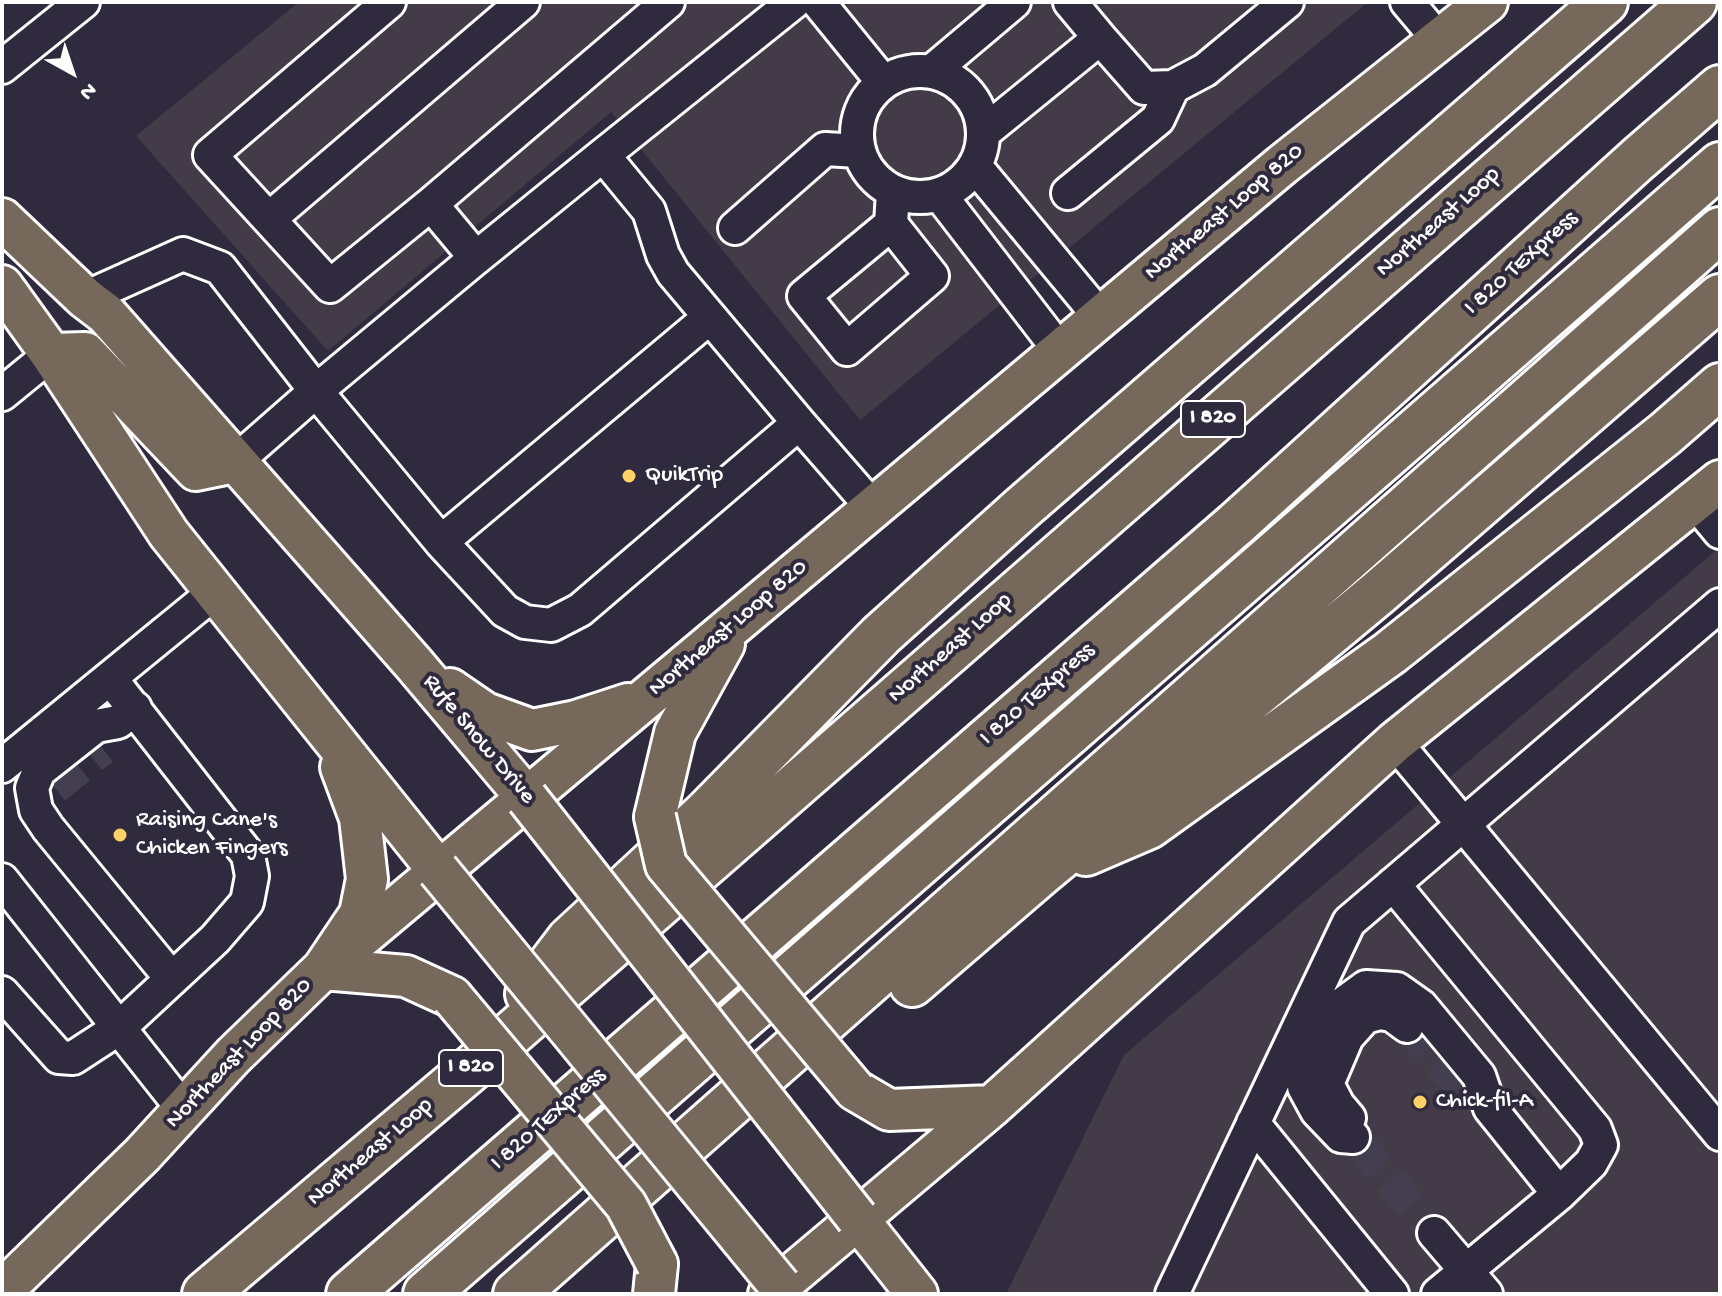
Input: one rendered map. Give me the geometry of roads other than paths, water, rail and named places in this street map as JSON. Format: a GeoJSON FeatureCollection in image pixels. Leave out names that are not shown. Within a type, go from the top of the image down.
{"type":"FeatureCollection","features":[{"type":"Feature","properties":{"kind":"highway"},"geometry":{"type":"LineString","coordinates":[[472,1068],[569,940],[706,813],[881,635],[1022,508],[1605,2]]}},
{"type":"Feature","properties":{"kind":"highway","name":"Northeast Loop"},"geometry":{"type":"LineString","coordinates":[[205,1294],[472,1068],[1694,2]]}},
{"type":"Feature","properties":{"kind":"highway","name":"I 820 TEXpress"},"geometry":{"type":"LineString","coordinates":[[349,1294],[1236,524],[1720,88]]}},
{"type":"Feature","properties":{"kind":"highway","name":"I 820 TEXpress"},"geometry":{"type":"LineString","coordinates":[[426,1294],[1720,165]]}},
{"type":"Feature","properties":{"kind":"highway"},"geometry":{"type":"LineString","coordinates":[[516,1294],[1720,230]]}},
{"type":"Feature","properties":{"kind":"highway"},"geometry":{"type":"LineString","coordinates":[[553,1294],[1041,873],[1378,593],[1720,297]]}},
{"type":"Feature","properties":{"kind":"highway"},"geometry":{"type":"LineString","coordinates":[[1041,873],[1149,826],[1175,808],[1390,653],[1665,434],[1720,386]]}},
{"type":"Feature","properties":{"kind":"main road","name":"Northeast Loop 820"},"geometry":{"type":"LineString","coordinates":[[2,1291],[142,1155],[233,1056],[323,969],[1282,165],[1485,3]]}},
{"type":"Feature","properties":{"kind":"main road","name":"Rufe Snow Drive"},"geometry":{"type":"LineString","coordinates":[[2,219],[106,314],[414,664],[527,798],[917,1294]]}},
{"type":"Feature","properties":{"kind":"main road"},"geometry":{"type":"LineString","coordinates":[[2,286],[51,354],[169,534],[779,1291],[857,1218],[992,1106],[1395,742],[1707,492]]}},
{"type":"Feature","properties":{"kind":"main road"},"geometry":{"type":"LineString","coordinates":[[51,354],[85,353],[196,470],[235,462]]}},
{"type":"Feature","properties":{"kind":"main road"},"geometry":{"type":"LineString","coordinates":[[735,623],[675,733],[655,817],[666,865],[855,1090],[889,1110],[992,1106]]}},
{"type":"Feature","properties":{"kind":"main road"},"geometry":{"type":"LineString","coordinates":[[414,664],[485,713],[532,730],[576,721],[645,699]]}},
{"type":"Feature","properties":{"kind":"main road"},"geometry":{"type":"LineString","coordinates":[[330,737],[360,818],[367,879],[360,914],[323,969],[406,976],[452,997],[626,1205],[655,1279]]}},
{"type":"Feature","properties":{"kind":"street"},"geometry":{"type":"LineString","coordinates":[[389,2],[210,155],[330,286],[668,2]]}},
{"type":"Feature","properties":{"kind":"street"},"geometry":{"type":"LineString","coordinates":[[269,219],[523,2]]}},
{"type":"Feature","properties":{"kind":"street"},"geometry":{"type":"LineString","coordinates":[[235,462],[476,258],[794,2]]}},
{"type":"Feature","properties":{"kind":"street"},"geometry":{"type":"LineString","coordinates":[[818,2],[883,82]]}},
{"type":"Feature","properties":{"kind":"street"},"geometry":{"type":"LineString","coordinates":[[931,72],[1014,2]]}},
{"type":"Feature","properties":{"kind":"street"},"geometry":{"type":"LineString","coordinates":[[1070,2],[1144,88],[1173,87],[1205,70],[1287,2]]}},
{"type":"Feature","properties":{"kind":"street"},"geometry":{"type":"LineString","coordinates":[[1407,2],[1439,40]]}},
{"type":"Feature","properties":{"kind":"street"},"geometry":{"type":"LineString","coordinates":[[2,67],[65,7]]}},
{"type":"Feature","properties":{"kind":"street"},"geometry":{"type":"LineString","coordinates":[[983,133],[1100,38]]}},
{"type":"Feature","properties":{"kind":"street"},"geometry":{"type":"LineString","coordinates":[[931,72],[951,79],[968,93],[979,111],[983,133],[975,166],[953,188],[924,198],[893,192],[877,182],[865,168],[858,151],[856,132],[860,112],[869,96],[883,82],[898,74],[931,72]]}},
{"type":"Feature","properties":{"kind":"street"},"geometry":{"type":"LineString","coordinates":[[1068,193],[1158,119],[1173,87]]}},
{"type":"Feature","properties":{"kind":"street"},"geometry":{"type":"LineString","coordinates":[[735,228],[825,149],[858,151]]}},
{"type":"Feature","properties":{"kind":"street"},"geometry":{"type":"LineString","coordinates":[[603,155],[649,211],[663,255],[673,273],[873,508]]}},
{"type":"Feature","properties":{"kind":"street"},"geometry":{"type":"LineString","coordinates":[[975,166],[1101,318]]}},
{"type":"Feature","properties":{"kind":"street"},"geometry":{"type":"LineString","coordinates":[[891,224],[893,192]]}},
{"type":"Feature","properties":{"kind":"street"},"geometry":{"type":"LineString","coordinates":[[940,195],[1060,351]]}},
{"type":"Feature","properties":{"kind":"street"},"geometry":{"type":"LineString","coordinates":[[431,204],[476,258]]}},
{"type":"Feature","properties":{"kind":"street"},"geometry":{"type":"LineString","coordinates":[[85,298],[183,254],[220,268],[316,391],[441,542],[505,611],[525,622],[551,625],[580,610],[799,423]]}},
{"type":"Feature","properties":{"kind":"street"},"geometry":{"type":"LineString","coordinates":[[441,542],[710,317]]}},
{"type":"Feature","properties":{"kind":"street"},"geometry":{"type":"LineString","coordinates":[[2,394],[51,354]]}},
{"type":"Feature","properties":{"kind":"street"},"geometry":{"type":"LineString","coordinates":[[1707,492],[1720,532]]}},
{"type":"Feature","properties":{"kind":"street"},"geometry":{"type":"LineString","coordinates":[[2,766],[215,592]]}},
{"type":"Feature","properties":{"kind":"street"},"geometry":{"type":"LineString","coordinates":[[1172,1294],[1349,922],[1720,605]]}},
{"type":"Feature","properties":{"kind":"street"},"geometry":{"type":"LineString","coordinates":[[2,993],[59,1057],[73,1058],[119,1028],[215,939],[247,902],[252,876],[248,855],[118,726],[110,678]]}},
{"type":"Feature","properties":{"kind":"street"},"geometry":{"type":"LineString","coordinates":[[118,726],[96,726],[39,771],[32,788],[36,810],[172,979]]}},
{"type":"Feature","properties":{"kind":"street"},"geometry":{"type":"LineString","coordinates":[[1395,742],[1720,1134]]}},
{"type":"Feature","properties":{"kind":"street"},"geometry":{"type":"LineString","coordinates":[[48,828],[47,807],[55,788]]}},
{"type":"Feature","properties":{"kind":"street"},"geometry":{"type":"LineString","coordinates":[[2,880],[184,1110]]}},
{"type":"Feature","properties":{"kind":"street"},"geometry":{"type":"LineString","coordinates":[[1393,884],[1595,1129],[1601,1145],[1591,1163],[1559,1194],[1438,1294]]}},
{"type":"Feature","properties":{"kind":"street"},"geometry":{"type":"LineString","coordinates":[[1407,1026],[1392,1015],[1380,1013],[1365,1017],[1347,1037],[1327,1084],[1338,1105],[1354,1123],[1356,1140],[1341,1136],[1317,1111],[1304,1087],[1310,1057],[1340,1006],[1366,987],[1397,989],[1421,1006],[1479,1076],[1490,1108]]}},
{"type":"Feature","properties":{"kind":"street"},"geometry":{"type":"LineString","coordinates":[[1462,1089],[1490,1108],[1559,1194]]}},
{"type":"Feature","properties":{"kind":"street"},"geometry":{"type":"LineString","coordinates":[[1253,1123],[1392,1294]]}},
{"type":"Feature","properties":{"kind":"street"},"geometry":{"type":"LineString","coordinates":[[1434,1233],[1486,1294]]}},
{"type":"Feature","properties":{"kind":"tunnel"},"geometry":{"type":"LineString","coordinates":[[55,788],[103,749]]}},
{"type":"Feature","properties":{"kind":"tunnel"},"geometry":{"type":"LineString","coordinates":[[1407,1026],[1462,1089]]}},
{"type":"Feature","properties":{"kind":"tunnel"},"geometry":{"type":"LineString","coordinates":[[1359,1144],[1434,1233]]}},
{"type":"Feature","properties":{"kind":"place","name":"QuikTrip"},"geometry":{"type":"Point","coordinates":[629,476]}},
{"type":"Feature","properties":{"kind":"place","name":"Raising Cane's Chicken Fingers"},"geometry":{"type":"Point","coordinates":[120,835]}},
{"type":"Feature","properties":{"kind":"place","name":"Chick-fil-A"},"geometry":{"type":"Point","coordinates":[1420,1102]}}]}
